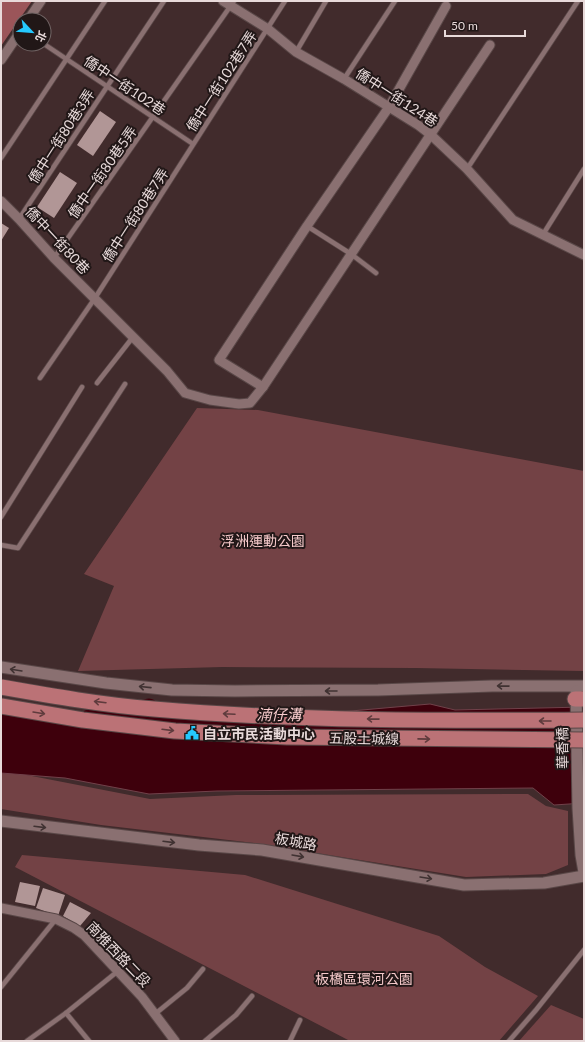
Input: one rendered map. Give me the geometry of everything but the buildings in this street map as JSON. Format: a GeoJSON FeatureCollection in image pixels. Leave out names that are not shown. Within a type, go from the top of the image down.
{"type":"FeatureCollection","features":[{"type":"Feature","properties":{"kind":"highway","name":"五股土城線"},"geometry":{"type":"LineString","coordinates":[[1,687],[53,696],[153,709],[276,717],[391,720],[584,720]]}},
{"type":"Feature","properties":{"kind":"highway","name":"五股土城線"},"geometry":{"type":"LineString","coordinates":[[1,706],[83,720],[175,731],[287,737],[584,740]]}},
{"type":"Feature","properties":{"kind":"street"},"geometry":{"type":"LineString","coordinates":[[33,12],[41,1]]}},
{"type":"Feature","properties":{"kind":"street","name":"僑中一街124巷"},"geometry":{"type":"LineString","coordinates":[[229,2],[268,29],[296,52],[344,79],[418,125],[431,135],[467,169],[513,220],[584,256]]}},
{"type":"Feature","properties":{"kind":"street"},"geometry":{"type":"LineString","coordinates":[[263,387],[219,360],[307,226],[389,107],[446,6]]}},
{"type":"Feature","properties":{"kind":"street"},"geometry":{"type":"LineString","coordinates":[[1,60],[12,44]]}},
{"type":"Feature","properties":{"kind":"street","name":"僑中一街80巷"},"geometry":{"type":"LineString","coordinates":[[1,201],[54,258],[167,371],[185,393],[210,400],[239,404],[250,403],[263,387],[490,45]]}},
{"type":"Feature","properties":{"kind":"street"},"geometry":{"type":"LineString","coordinates":[[1,667],[106,683],[172,690],[378,690],[492,686],[579,694]]}},
{"type":"Feature","properties":{"kind":"street","name":"華香橋"},"geometry":{"type":"LineString","coordinates":[[579,694],[578,808],[581,855],[584,872]]}},
{"type":"Feature","properties":{"kind":"street","name":"板城路"},"geometry":{"type":"LineString","coordinates":[[1,821],[200,845],[262,850],[464,885],[544,883],[584,876]]}},
{"type":"Feature","properties":{"kind":"street","name":"南雅西路二段"},"geometry":{"type":"LineString","coordinates":[[1,908],[56,919],[84,935],[142,997],[175,1041]]}},
{"type":"Feature","properties":{"kind":"lane"},"geometry":{"type":"LineString","coordinates":[[1,158],[105,1]]}},
{"type":"Feature","properties":{"kind":"lane","name":"僑中一街80巷3弄"},"geometry":{"type":"LineString","coordinates":[[19,219],[164,1]]}},
{"type":"Feature","properties":{"kind":"lane","name":"僑中一街102巷7弄"},"geometry":{"type":"LineString","coordinates":[[193,144],[285,1]]}},
{"type":"Feature","properties":{"kind":"lane"},"geometry":{"type":"LineString","coordinates":[[296,52],[326,1]]}},
{"type":"Feature","properties":{"kind":"lane"},"geometry":{"type":"LineString","coordinates":[[344,79],[395,1]]}},
{"type":"Feature","properties":{"kind":"lane"},"geometry":{"type":"LineString","coordinates":[[467,169],[578,1]]}},
{"type":"Feature","properties":{"kind":"lane","name":"僑中一街80巷5弄"},"geometry":{"type":"LineString","coordinates":[[54,258],[154,118],[229,2]]}},
{"type":"Feature","properties":{"kind":"lane","name":"僑中一街102巷"},"geometry":{"type":"LineString","coordinates":[[52,49],[193,144]]}},
{"type":"Feature","properties":{"kind":"lane","name":"僑中一街80巷7弄"},"geometry":{"type":"LineString","coordinates":[[40,378],[95,298],[193,144]]}},
{"type":"Feature","properties":{"kind":"lane"},"geometry":{"type":"LineString","coordinates":[[542,236],[584,169]]}},
{"type":"Feature","properties":{"kind":"lane"},"geometry":{"type":"LineString","coordinates":[[307,226],[352,254],[376,274]]}},
{"type":"Feature","properties":{"kind":"lane"},"geometry":{"type":"LineString","coordinates":[[97,383],[133,337]]}},
{"type":"Feature","properties":{"kind":"lane"},"geometry":{"type":"LineString","coordinates":[[1,545],[18,548],[125,384]]}},
{"type":"Feature","properties":{"kind":"lane"},"geometry":{"type":"LineString","coordinates":[[1,517],[82,387]]}},
{"type":"Feature","properties":{"kind":"lane"},"geometry":{"type":"LineString","coordinates":[[1,987],[56,919]]}},
{"type":"Feature","properties":{"kind":"lane"},"geometry":{"type":"LineString","coordinates":[[509,1041],[584,950]]}},
{"type":"Feature","properties":{"kind":"lane"},"geometry":{"type":"LineString","coordinates":[[155,1014],[187,988],[203,969]]}},
{"type":"Feature","properties":{"kind":"lane"},"geometry":{"type":"LineString","coordinates":[[27,1041],[66,1013],[118,972]]}},
{"type":"Feature","properties":{"kind":"lane"},"geometry":{"type":"LineString","coordinates":[[205,1041],[236,1015],[252,996]]}},
{"type":"Feature","properties":{"kind":"lane"},"geometry":{"type":"LineString","coordinates":[[66,1013],[89,1041]]}},
{"type":"Feature","properties":{"kind":"lane"},"geometry":{"type":"LineString","coordinates":[[290,1041],[300,1020]]}},
{"type":"Feature","properties":{"kind":"green space","name":"浮洲運動公園"},"geometry":{"type":"Polygon","coordinates":[[[197,408],[258,410],[584,471],[584,671],[222,667],[78,671],[114,586],[84,574],[197,408]]]}},
{"type":"Feature","properties":{"kind":"green space"},"geometry":{"type":"Polygon","coordinates":[[[1,770],[150,799],[236,795],[528,794],[546,806],[568,811],[568,865],[546,874],[466,877],[254,843],[101,825],[1,809],[1,770]]]}},
{"type":"Feature","properties":{"kind":"green space","name":"板橋區環河公園"},"geometry":{"type":"Polygon","coordinates":[[[22,855],[245,875],[439,936],[485,967],[538,996],[499,1041],[350,1041],[15,867],[22,855]]]}},
{"type":"Feature","properties":{"kind":"green space"},"geometry":{"type":"Polygon","coordinates":[[[551,1005],[584,1019],[584,1041],[519,1041],[551,1005]]]}},
{"type":"Feature","properties":{"kind":"shaded area"},"geometry":{"type":"Polygon","coordinates":[[[1,1],[32,1],[24,12],[12,12],[12,30],[1,46],[1,1]]]}},
{"type":"Feature","properties":{"kind":"water"},"geometry":{"type":"Polygon","coordinates":[[[430,704],[455,710],[584,707],[584,803],[554,805],[533,788],[217,791],[149,794],[65,778],[1,773],[1,713],[59,721],[154,714],[328,713],[430,704]]]}},
{"type":"Feature","properties":{"kind":"waterway","name":"湳仔溝"},"geometry":{"type":"LineString","coordinates":[[89,719],[95,720],[149,708]]}},
{"type":"Feature","properties":{"kind":"place","name":"自立市民活動中心"},"geometry":{"type":"Point","coordinates":[192,733]}}]}
